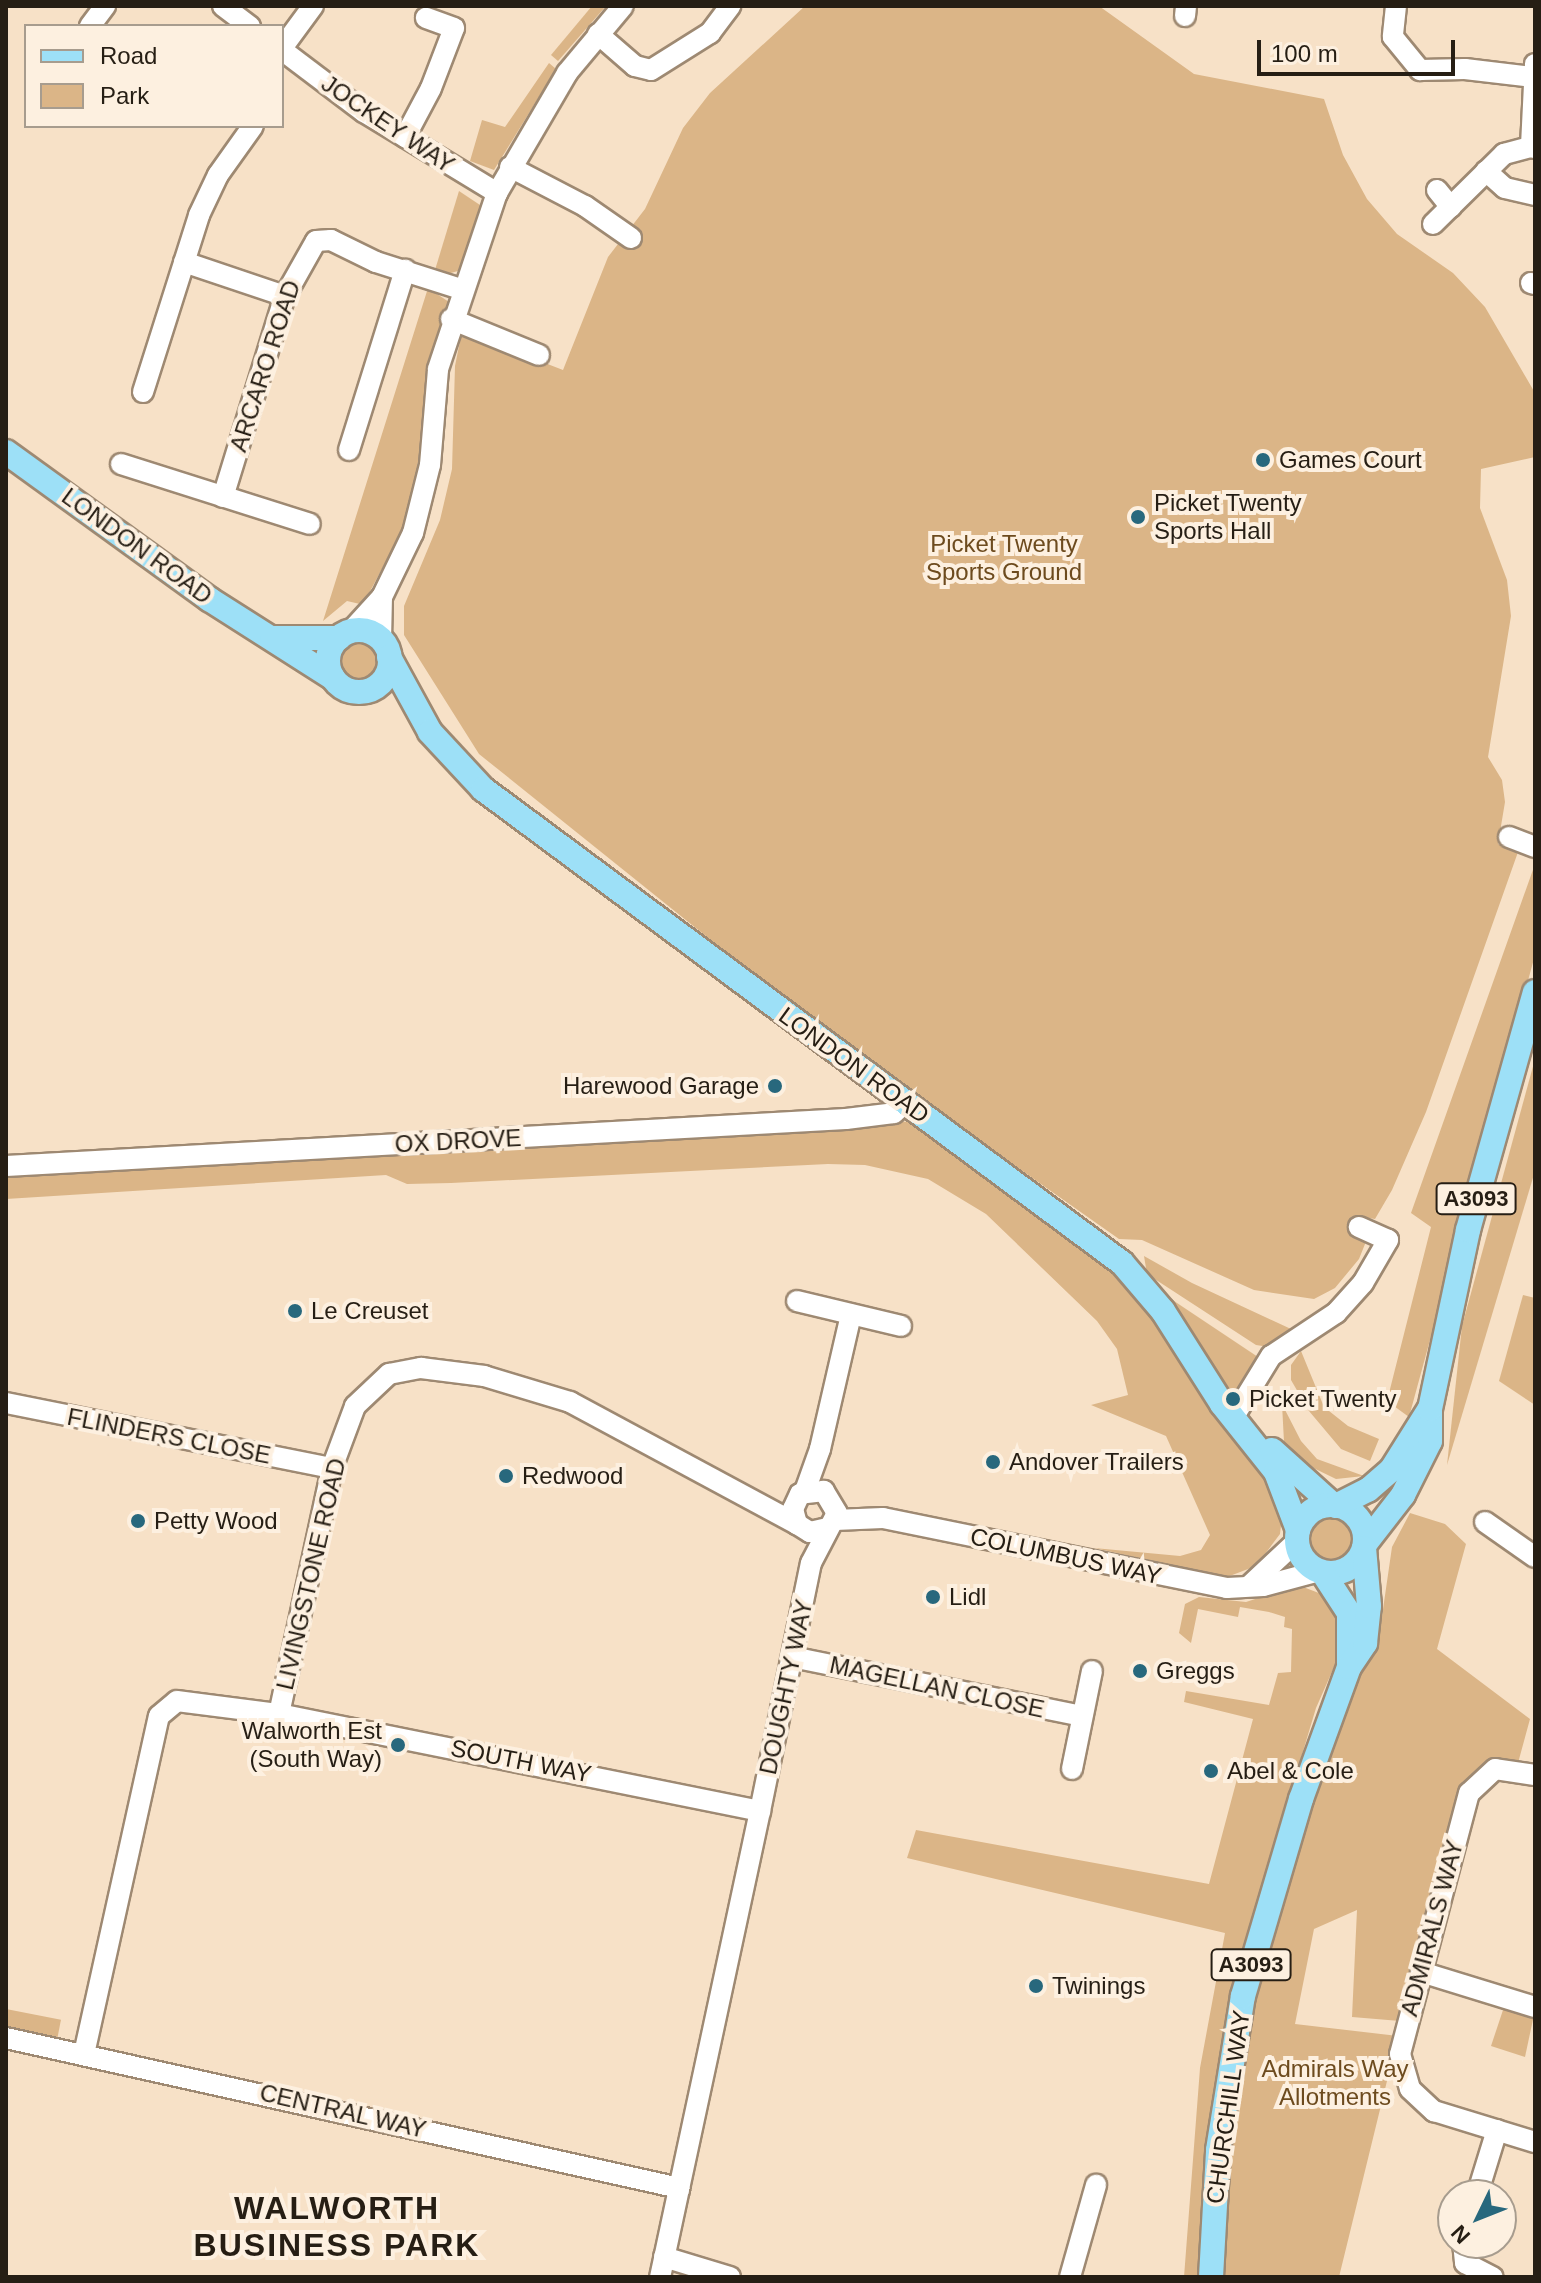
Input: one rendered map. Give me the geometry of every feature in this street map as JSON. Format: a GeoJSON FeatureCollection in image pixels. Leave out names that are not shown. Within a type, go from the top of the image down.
{"type":"FeatureCollection","features":[{"type":"Feature","properties":{"kind":"main road","name":"LONDON ROAD"},"geometry":{"type":"LineString","coordinates":[[6,452],[349,691],[369,691],[421,718]]}},
{"type":"Feature","properties":{"kind":"main road"},"geometry":{"type":"LineString","coordinates":[[270,637],[367,632],[385,649],[385,678],[369,691]]}},
{"type":"Feature","properties":{"kind":"main road"},"geometry":{"type":"LineString","coordinates":[[333,678],[329,653],[344,635]]}},
{"type":"Feature","properties":{"kind":"main road","name":"LONDON ROAD"},"geometry":{"type":"LineString","coordinates":[[385,649],[421,718],[483,789],[1122,1263],[1163,1311],[1233,1418],[1255,1442],[1281,1481],[1297,1536]]}},
{"type":"Feature","properties":{"kind":"main road","name":"A3093"},"geometry":{"type":"LineString","coordinates":[[1364,1546],[1397,1505],[1424,1456],[1430,1409],[1468,1230],[1535,992]]}},
{"type":"Feature","properties":{"kind":"main road","name":"A3093"},"geometry":{"type":"LineString","coordinates":[[1335,1506],[1368,1490],[1392,1469],[1430,1409]]}},
{"type":"Feature","properties":{"kind":"main road","name":"LONDON ROAD"},"geometry":{"type":"LineString","coordinates":[[1255,1442],[1271,1449],[1335,1506]]}},
{"type":"Feature","properties":{"kind":"main road"},"geometry":{"type":"LineString","coordinates":[[1335,1506],[1358,1519],[1364,1546],[1348,1569],[1321,1572],[1303,1560],[1297,1536],[1313,1510],[1335,1506]]}},
{"type":"Feature","properties":{"kind":"main road","name":"CHURCHILL WAY"},"geometry":{"type":"LineString","coordinates":[[1211,2277],[1218,2150],[1243,1996],[1278,1868],[1349,1667],[1368,1632],[1364,1546]]}},
{"type":"Feature","properties":{"kind":"main road","name":"CHURCHILL WAY"},"geometry":{"type":"LineString","coordinates":[[1321,1572],[1349,1613],[1349,1667]]}},
{"type":"Feature","properties":{"kind":"street"},"geometry":{"type":"LineString","coordinates":[[92,24],[105,6]]}},
{"type":"Feature","properties":{"kind":"street"},"geometry":{"type":"LineString","coordinates":[[223,6],[247,24]]}},
{"type":"Feature","properties":{"kind":"street","name":"JOCKEY WAY"},"geometry":{"type":"LineString","coordinates":[[284,46],[313,6]]}},
{"type":"Feature","properties":{"kind":"street"},"geometry":{"type":"LineString","coordinates":[[344,635],[382,597],[406,550],[424,495],[438,369],[461,289],[497,193],[567,73],[623,6]]}},
{"type":"Feature","properties":{"kind":"street"},"geometry":{"type":"LineString","coordinates":[[598,34],[635,66],[651,70],[710,33],[730,6]]}},
{"type":"Feature","properties":{"kind":"street"},"geometry":{"type":"LineString","coordinates":[[1396,6],[1394,42],[1420,70],[1533,70],[1533,147],[1509,151],[1433,224]]}},
{"type":"Feature","properties":{"kind":"street"},"geometry":{"type":"LineString","coordinates":[[405,137],[431,88],[454,28],[426,18]]}},
{"type":"Feature","properties":{"kind":"street","name":"JOCKEY WAY"},"geometry":{"type":"LineString","coordinates":[[284,50],[405,137],[497,193]]}},
{"type":"Feature","properties":{"kind":"street"},"geometry":{"type":"LineString","coordinates":[[143,392],[184,262],[213,184],[252,128]]}},
{"type":"Feature","properties":{"kind":"street"},"geometry":{"type":"LineString","coordinates":[[510,167],[585,206],[631,238]]}},
{"type":"Feature","properties":{"kind":"street"},"geometry":{"type":"LineString","coordinates":[[1486,171],[1505,188],[1535,195]]}},
{"type":"Feature","properties":{"kind":"street"},"geometry":{"type":"LineString","coordinates":[[1437,190],[1451,207]]}},
{"type":"Feature","properties":{"kind":"street","name":"ARCARO ROAD"},"geometry":{"type":"LineString","coordinates":[[223,497],[285,296],[306,254],[320,238],[461,289]]}},
{"type":"Feature","properties":{"kind":"street"},"geometry":{"type":"LineString","coordinates":[[184,262],[285,296]]}},
{"type":"Feature","properties":{"kind":"street"},"geometry":{"type":"LineString","coordinates":[[349,450],[405,270]]}},
{"type":"Feature","properties":{"kind":"street"},"geometry":{"type":"LineString","coordinates":[[451,319],[539,355]]}},
{"type":"Feature","properties":{"kind":"street"},"geometry":{"type":"LineString","coordinates":[[121,464],[310,524]]}},
{"type":"Feature","properties":{"kind":"street"},"geometry":{"type":"LineString","coordinates":[[382,597],[385,649]]}},
{"type":"Feature","properties":{"kind":"street"},"geometry":{"type":"LineString","coordinates":[[1509,837],[1535,847]]}},
{"type":"Feature","properties":{"kind":"street","name":"OX DROVE"},"geometry":{"type":"LineString","coordinates":[[6,1166],[846,1119],[894,1113],[905,1103]]}},
{"type":"Feature","properties":{"kind":"street"},"geometry":{"type":"LineString","coordinates":[[1233,1418],[1271,1356],[1336,1313],[1363,1283],[1388,1240],[1359,1227]]}},
{"type":"Feature","properties":{"kind":"street"},"geometry":{"type":"LineString","coordinates":[[797,1301],[901,1326]]}},
{"type":"Feature","properties":{"kind":"street","name":"DOUGHTY WAY"},"geometry":{"type":"LineString","coordinates":[[760,1811],[811,1563],[820,1505],[820,1449],[851,1315]]}},
{"type":"Feature","properties":{"kind":"street","name":"LIVINGSTONE ROAD"},"geometry":{"type":"LineString","coordinates":[[279,1714],[332,1468],[355,1406],[376,1382],[406,1369],[484,1376],[591,1411],[801,1527]]}},
{"type":"Feature","properties":{"kind":"street","name":"FLINDERS CLOSE"},"geometry":{"type":"LineString","coordinates":[[6,1403],[332,1468]]}},
{"type":"Feature","properties":{"kind":"street"},"geometry":{"type":"LineString","coordinates":[[759,1506],[820,1505]]}},
{"type":"Feature","properties":{"kind":"street"},"geometry":{"type":"LineString","coordinates":[[801,1527],[820,1505]]}},
{"type":"Feature","properties":{"kind":"street","name":"DOUGHTY WAY"},"geometry":{"type":"LineString","coordinates":[[811,1563],[801,1527],[820,1505]]}},
{"type":"Feature","properties":{"kind":"street","name":"COLUMBUS WAY"},"geometry":{"type":"LineString","coordinates":[[820,1505],[1227,1588],[1321,1572]]}},
{"type":"Feature","properties":{"kind":"street"},"geometry":{"type":"LineString","coordinates":[[1485,1522],[1535,1557]]}},
{"type":"Feature","properties":{"kind":"street"},"geometry":{"type":"LineString","coordinates":[[1249,1586],[1297,1536]]}},
{"type":"Feature","properties":{"kind":"street","name":"MAGELLAN CLOSE"},"geometry":{"type":"LineString","coordinates":[[792,1657],[1082,1716]]}},
{"type":"Feature","properties":{"kind":"street"},"geometry":{"type":"LineString","coordinates":[[1072,1769],[1092,1671]]}},
{"type":"Feature","properties":{"kind":"street","name":"SOUTH WAY"},"geometry":{"type":"LineString","coordinates":[[84,2054],[159,1716],[167,1706],[188,1700],[279,1714],[760,1811]]}},
{"type":"Feature","properties":{"kind":"street","name":"ADMIRALS WAY"},"geometry":{"type":"LineString","coordinates":[[1535,1775],[1495,1769],[1471,1789],[1402,2041],[1405,2079],[1434,2111],[1535,2142]]}},
{"type":"Feature","properties":{"kind":"street"},"geometry":{"type":"LineString","coordinates":[[730,2277],[662,2267],[760,1811]]}},
{"type":"Feature","properties":{"kind":"street"},"geometry":{"type":"LineString","coordinates":[[1421,1972],[1535,2007]]}},
{"type":"Feature","properties":{"kind":"street","name":"CENTRAL WAY"},"geometry":{"type":"LineString","coordinates":[[6,2038],[679,2188]]}},
{"type":"Feature","properties":{"kind":"street"},"geometry":{"type":"LineString","coordinates":[[1482,2179],[1497,2130]]}},
{"type":"Feature","properties":{"kind":"street"},"geometry":{"type":"LineString","coordinates":[[1070,2277],[1096,2185]]}},
{"type":"Feature","properties":{"kind":"street"},"geometry":{"type":"LineString","coordinates":[[1465,2259],[1465,2263],[1493,2277]]}},
{"type":"Feature","properties":{"kind":"green space"},"geometry":{"type":"Polygon","coordinates":[[[592,6],[606,6],[558,61],[551,55],[592,6]]]}},
{"type":"Feature","properties":{"kind":"green space","name":"Picket Twenty Sports Ground"},"geometry":{"type":"Polygon","coordinates":[[[805,6],[1099,6],[1194,74],[1324,99],[1343,155],[1367,199],[1397,234],[1453,273],[1485,307],[1535,393],[1535,457],[1481,469],[1480,508],[1507,580],[1511,616],[1488,757],[1502,780],[1505,802],[1498,844],[1518,852],[1426,1112],[1392,1190],[1375,1219],[1356,1216],[1351,1229],[1367,1239],[1359,1259],[1335,1288],[1314,1299],[1254,1290],[1142,1240],[1119,1239],[828,1034],[479,754],[404,635],[404,606],[440,520],[452,469],[455,366],[462,331],[563,370],[608,257],[645,209],[683,128],[710,93],[805,6]]]}},
{"type":"Feature","properties":{"kind":"green space"},"geometry":{"type":"Polygon","coordinates":[[[549,63],[556,69],[494,170],[470,161],[482,120],[505,127],[549,63]]]}},
{"type":"Feature","properties":{"kind":"green space"},"geometry":{"type":"Polygon","coordinates":[[[459,191],[483,207],[458,271],[447,274],[435,270],[459,191]]]}},
{"type":"Feature","properties":{"kind":"green space"},"geometry":{"type":"Polygon","coordinates":[[[428,288],[449,302],[435,347],[410,516],[367,597],[360,604],[347,601],[323,621],[428,288]]]}},
{"type":"Feature","properties":{"kind":"green space"},"geometry":{"type":"Polygon","coordinates":[[[359,637],[376,644],[383,661],[376,678],[359,685],[342,678],[335,661],[342,644],[359,637]]]}},
{"type":"Feature","properties":{"kind":"green space"},"geometry":{"type":"Polygon","coordinates":[[[1535,864],[1535,955],[1409,1417],[1387,1401],[1431,1227],[1411,1213],[1535,864]]]}},
{"type":"Feature","properties":{"kind":"green space"},"geometry":{"type":"Polygon","coordinates":[[[1535,1059],[1535,1171],[1447,1465],[1462,1326],[1535,1059]]]}},
{"type":"Feature","properties":{"kind":"green space"},"geometry":{"type":"Polygon","coordinates":[[[918,1121],[921,1129],[1109,1262],[1162,1328],[1200,1394],[1269,1478],[1282,1517],[1280,1534],[1256,1566],[1227,1577],[1094,1548],[1180,1556],[1201,1550],[1210,1535],[1166,1436],[1091,1405],[1128,1395],[1117,1349],[1097,1321],[986,1214],[928,1179],[865,1165],[828,1164],[451,1183],[407,1184],[386,1175],[6,1199],[6,1172],[918,1121]]]}},
{"type":"Feature","properties":{"kind":"green space"},"geometry":{"type":"Polygon","coordinates":[[[1144,1256],[1192,1283],[1291,1329],[1269,1347],[1256,1345],[1147,1274],[1144,1256]]]}},
{"type":"Feature","properties":{"kind":"green space"},"geometry":{"type":"Polygon","coordinates":[[[1162,1293],[1258,1357],[1234,1399],[1229,1398],[1162,1293]]]}},
{"type":"Feature","properties":{"kind":"green space"},"geometry":{"type":"Polygon","coordinates":[[[1523,1295],[1535,1298],[1535,1405],[1499,1381],[1523,1295]]]}},
{"type":"Feature","properties":{"kind":"green space"},"geometry":{"type":"Polygon","coordinates":[[[1301,1351],[1324,1407],[1348,1426],[1379,1439],[1370,1461],[1341,1449],[1309,1411],[1291,1380],[1291,1365],[1301,1351]]]}},
{"type":"Feature","properties":{"kind":"green space"},"geometry":{"type":"Polygon","coordinates":[[[1282,1404],[1301,1441],[1317,1459],[1364,1476],[1336,1479],[1299,1461],[1284,1442],[1282,1404]]]}},
{"type":"Feature","properties":{"kind":"green space","name":"Admirals Way Allotments"},"geometry":{"type":"Polygon","coordinates":[[[1410,1513],[1445,1524],[1466,1544],[1437,1649],[1530,1719],[1518,1763],[1491,1763],[1467,1784],[1400,2021],[1352,2017],[1357,1910],[1314,1929],[1295,2024],[1398,2036],[1339,2277],[1184,2277],[1200,2068],[1225,1933],[907,1858],[916,1830],[1209,1884],[1253,1719],[1184,1702],[1186,1691],[1269,1705],[1278,1673],[1291,1672],[1292,1629],[1284,1627],[1285,1617],[1269,1612],[1240,1607],[1238,1617],[1198,1609],[1191,1643],[1179,1633],[1185,1604],[1199,1597],[1246,1602],[1298,1585],[1324,1595],[1340,1615],[1342,1649],[1316,1708],[1289,1798],[1318,1782],[1381,1623],[1392,1547],[1410,1513]]]}},
{"type":"Feature","properties":{"kind":"green space"},"geometry":{"type":"Polygon","coordinates":[[[1331,1515],[1348,1522],[1355,1539],[1348,1556],[1331,1563],[1314,1556],[1307,1539],[1314,1522],[1331,1515]]]}},
{"type":"Feature","properties":{"kind":"green space"},"geometry":{"type":"Polygon","coordinates":[[[1506,2001],[1535,2010],[1525,2057],[1491,2046],[1506,2001]]]}},
{"type":"Feature","properties":{"kind":"green space"},"geometry":{"type":"Polygon","coordinates":[[[6,2009],[61,2020],[57,2041],[6,2031],[6,2009]]]}},
{"type":"Feature","properties":{"kind":"place","name":"Games Court"},"geometry":{"type":"Point","coordinates":[1263,460]}},
{"type":"Feature","properties":{"kind":"place","name":"Picket Twenty Sports Hall"},"geometry":{"type":"Point","coordinates":[1138,517]}},
{"type":"Feature","properties":{"kind":"place","name":"Harewood Garage"},"geometry":{"type":"Point","coordinates":[775,1086]}},
{"type":"Feature","properties":{"kind":"place","name":"Le Creuset"},"geometry":{"type":"Point","coordinates":[295,1311]}},
{"type":"Feature","properties":{"kind":"place","name":"Picket Twenty"},"geometry":{"type":"Point","coordinates":[1233,1399]}},
{"type":"Feature","properties":{"kind":"place","name":"Andover Trailers"},"geometry":{"type":"Point","coordinates":[993,1462]}},
{"type":"Feature","properties":{"kind":"place","name":"Redwood"},"geometry":{"type":"Point","coordinates":[506,1476]}},
{"type":"Feature","properties":{"kind":"place","name":"Petty Wood"},"geometry":{"type":"Point","coordinates":[138,1521]}},
{"type":"Feature","properties":{"kind":"place","name":"Lidl"},"geometry":{"type":"Point","coordinates":[933,1597]}},
{"type":"Feature","properties":{"kind":"place","name":"Greggs"},"geometry":{"type":"Point","coordinates":[1140,1671]}},
{"type":"Feature","properties":{"kind":"place","name":"Walworth Est (South Way)"},"geometry":{"type":"Point","coordinates":[398,1745]}},
{"type":"Feature","properties":{"kind":"place","name":"Abel & Cole"},"geometry":{"type":"Point","coordinates":[1211,1771]}},
{"type":"Feature","properties":{"kind":"place","name":"Twinings"},"geometry":{"type":"Point","coordinates":[1036,1986]}},
{"type":"Feature","properties":{"kind":"district","name":"WALWORTH BUSINESS PARK"},"geometry":{"type":"Point","coordinates":[337,2228]}}]}
